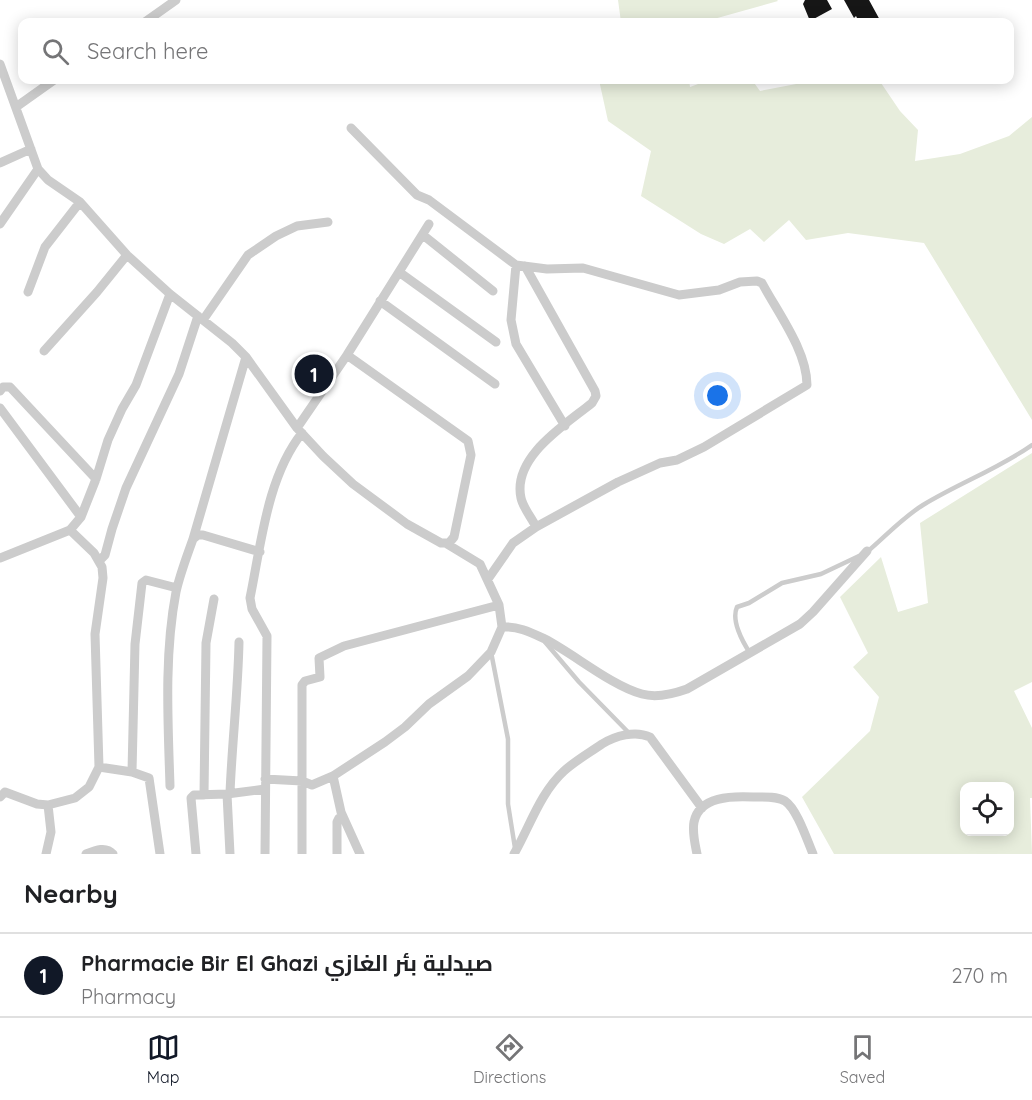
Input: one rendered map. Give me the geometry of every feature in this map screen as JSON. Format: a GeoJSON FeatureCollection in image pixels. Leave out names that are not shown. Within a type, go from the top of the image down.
{"type":"FeatureCollection","features":[{"type":"Feature","properties":{"kind":"street"},"geometry":{"type":"LineString","coordinates":[[151,18],[176,0]]}},
{"type":"Feature","properties":{"kind":"street"},"geometry":{"type":"LineString","coordinates":[[0,64],[38,169],[48,180],[80,202],[126,255],[246,357],[299,431],[323,456],[381,506],[407,524],[480,564],[499,605],[502,627],[491,652],[468,676],[429,704],[398,734],[333,776],[312,785],[302,781],[265,784],[228,794],[191,798],[196,854]]}},
{"type":"Feature","properties":{"kind":"street"},"geometry":{"type":"LineString","coordinates":[[16,107],[48,84]]}},
{"type":"Feature","properties":{"kind":"street"},"geometry":{"type":"LineString","coordinates":[[351,128],[417,195],[429,200],[520,265],[596,391],[592,403],[542,444],[529,460],[522,479],[521,498],[536,527]]}},
{"type":"Feature","properties":{"kind":"street"},"geometry":{"type":"LineString","coordinates":[[0,163],[31,149]]}},
{"type":"Feature","properties":{"kind":"street"},"geometry":{"type":"LineString","coordinates":[[0,224],[38,169]]}},
{"type":"Feature","properties":{"kind":"street"},"geometry":{"type":"LineString","coordinates":[[28,292],[45,247],[80,202]]}},
{"type":"Feature","properties":{"kind":"street"},"geometry":{"type":"LineString","coordinates":[[100,560],[105,555],[126,488],[179,374],[200,318],[248,255],[297,226],[328,222]]}},
{"type":"Feature","properties":{"kind":"street"},"geometry":{"type":"LineString","coordinates":[[265,854],[267,636],[250,603],[274,490],[285,458],[299,431],[429,224]]}},
{"type":"Feature","properties":{"kind":"street"},"geometry":{"type":"LineString","coordinates":[[423,235],[493,291]]}},
{"type":"Feature","properties":{"kind":"street"},"geometry":{"type":"LineString","coordinates":[[44,351],[98,292],[126,255]]}},
{"type":"Feature","properties":{"kind":"street"},"geometry":{"type":"LineString","coordinates":[[520,265],[511,320],[516,345],[565,426]]}},
{"type":"Feature","properties":{"kind":"street"},"geometry":{"type":"LineString","coordinates":[[488,579],[513,543],[536,527],[618,482],[660,463],[677,460],[704,447],[807,385],[807,372],[799,351],[762,283],[740,282],[719,290],[679,295],[583,268],[548,269],[520,265]]}},
{"type":"Feature","properties":{"kind":"street"},"geometry":{"type":"LineString","coordinates":[[399,272],[496,342]]}},
{"type":"Feature","properties":{"kind":"street"},"geometry":{"type":"LineString","coordinates":[[0,558],[70,530],[81,517],[108,440],[117,418],[136,385],[170,294]]}},
{"type":"Feature","properties":{"kind":"street"},"geometry":{"type":"LineString","coordinates":[[380,302],[495,384]]}},
{"type":"Feature","properties":{"kind":"street"},"geometry":{"type":"LineString","coordinates":[[347,354],[468,441],[471,455],[454,537],[447,544]]}},
{"type":"Feature","properties":{"kind":"street"},"geometry":{"type":"LineString","coordinates":[[170,786],[168,699],[171,623],[177,588],[246,357]]}},
{"type":"Feature","properties":{"kind":"street"},"geometry":{"type":"LineString","coordinates":[[0,391],[3,387],[10,387],[96,479]]}},
{"type":"Feature","properties":{"kind":"street"},"geometry":{"type":"LineString","coordinates":[[0,408],[81,517]]}},
{"type":"Feature","properties":{"kind":"street"},"geometry":{"type":"LineString","coordinates":[[0,797],[5,792],[37,804],[75,798],[89,787],[99,767],[94,634],[103,578],[100,560],[70,530]]}},
{"type":"Feature","properties":{"kind":"street"},"geometry":{"type":"LineString","coordinates":[[193,539],[198,535],[203,535],[260,552]]}},
{"type":"Feature","properties":{"kind":"street"},"geometry":{"type":"LineString","coordinates":[[502,627],[521,628],[542,637],[609,678],[644,695],[667,694],[687,689],[800,624],[867,551]]}},
{"type":"Feature","properties":{"kind":"street"},"geometry":{"type":"LineString","coordinates":[[132,771],[135,644],[142,583],[146,580],[177,588]]}},
{"type":"Feature","properties":{"kind":"street"},"geometry":{"type":"LineString","coordinates":[[204,795],[206,643],[214,599]]}},
{"type":"Feature","properties":{"kind":"street"},"geometry":{"type":"LineString","coordinates":[[302,854],[302,685],[304,682],[320,677],[320,658],[344,646],[499,605]]}},
{"type":"Feature","properties":{"kind":"street"},"geometry":{"type":"LineString","coordinates":[[230,854],[228,794],[238,695],[239,642]]}},
{"type":"Feature","properties":{"kind":"street"},"geometry":{"type":"LineString","coordinates":[[515,852],[543,798],[563,772],[579,759],[621,735],[644,734],[654,741],[702,808]]}},
{"type":"Feature","properties":{"kind":"street"},"geometry":{"type":"LineString","coordinates":[[99,767],[132,771],[147,776],[150,781],[160,854]]}},
{"type":"Feature","properties":{"kind":"street"},"geometry":{"type":"LineString","coordinates":[[333,776],[343,817],[360,854]]}},
{"type":"Feature","properties":{"kind":"street"},"geometry":{"type":"LineString","coordinates":[[697,854],[694,822],[702,808],[712,802],[730,797],[782,800],[794,812],[813,854]]}},
{"type":"Feature","properties":{"kind":"street"},"geometry":{"type":"LineString","coordinates":[[46,854],[51,832],[48,804]]}},
{"type":"Feature","properties":{"kind":"street"},"geometry":{"type":"LineString","coordinates":[[337,854],[337,822],[343,817]]}},
{"type":"Feature","properties":{"kind":"street"},"geometry":{"type":"LineString","coordinates":[[86,854],[109,849],[113,854]]}},
{"type":"Feature","properties":{"kind":"lane"},"geometry":{"type":"LineString","coordinates":[[750,653],[741,638],[735,615],[737,607],[749,603],[782,583],[821,574],[867,551],[922,505],[999,466],[1032,445]]}},
{"type":"Feature","properties":{"kind":"lane"},"geometry":{"type":"LineString","coordinates":[[542,637],[579,682],[631,735]]}},
{"type":"Feature","properties":{"kind":"lane"},"geometry":{"type":"LineString","coordinates":[[491,652],[508,741],[508,804],[515,852]]}},
{"type":"Feature","properties":{"kind":"green space"},"geometry":{"type":"Polygon","coordinates":[[[618,0],[778,1],[717,18],[620,18],[618,0]]]}},
{"type":"Feature","properties":{"kind":"green space"},"geometry":{"type":"Polygon","coordinates":[[[600,84],[690,84],[690,87],[698,84],[755,84],[760,91],[796,84],[882,84],[900,111],[918,130],[915,161],[960,154],[1009,136],[1032,117],[1032,420],[924,243],[848,233],[806,240],[789,220],[764,242],[750,229],[724,244],[701,234],[641,196],[651,151],[608,121],[600,84]]]}},
{"type":"Feature","properties":{"kind":"green space"},"geometry":{"type":"Polygon","coordinates":[[[1032,453],[1032,682],[1014,691],[1032,728],[1032,798],[1030,798],[1032,854],[834,854],[802,797],[870,731],[879,697],[853,667],[868,653],[840,597],[881,557],[898,612],[928,603],[920,523],[1032,453]]]}},
{"type":"Feature","properties":{"kind":"building"},"geometry":{"type":"Polygon","coordinates":[[[805,0],[827,0],[832,9],[816,18],[809,18],[803,4],[805,0]]]}},
{"type":"Feature","properties":{"kind":"building"},"geometry":{"type":"Polygon","coordinates":[[[844,0],[869,0],[879,18],[857,18],[856,16],[854,18],[844,0]]]}},
{"type":"Feature","properties":{"kind":"place","name":"Pharmacie Bir El Ghazi صيدلية بئر الغازي"},"geometry":{"type":"Point","coordinates":[314,374]}}]}
